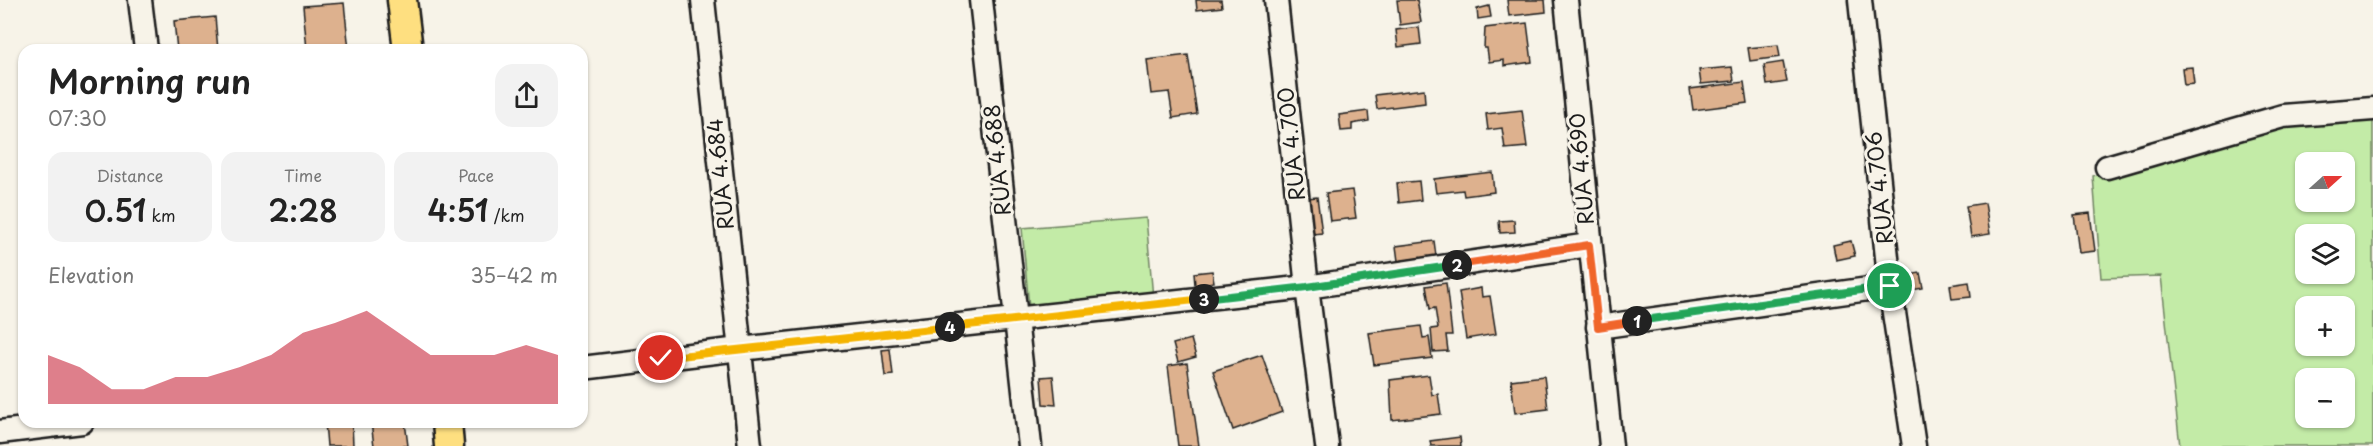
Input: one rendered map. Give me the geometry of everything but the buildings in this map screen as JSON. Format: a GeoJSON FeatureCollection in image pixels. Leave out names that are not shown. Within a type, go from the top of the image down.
{"type":"FeatureCollection","features":[{"type":"Feature","properties":{"kind":"main road"},"geometry":{"type":"LineString","coordinates":[[402,0],[407,44]]}},
{"type":"Feature","properties":{"kind":"main road"},"geometry":{"type":"LineString","coordinates":[[448,428],[449,446]]}},
{"type":"Feature","properties":{"kind":"street"},"geometry":{"type":"LineString","coordinates":[[140,0],[145,44]]}},
{"type":"Feature","properties":{"kind":"street","name":"RUA 4.684"},"geometry":{"type":"LineString","coordinates":[[703,0],[750,446]]}},
{"type":"Feature","properties":{"kind":"street","name":"RUA 4.688"},"geometry":{"type":"LineString","coordinates":[[981,0],[1030,446]]}},
{"type":"Feature","properties":{"kind":"street","name":"RUA 4.700"},"geometry":{"type":"LineString","coordinates":[[1276,0],[1307,287],[1328,446]]}},
{"type":"Feature","properties":{"kind":"street","name":"RUA 4.690"},"geometry":{"type":"LineString","coordinates":[[1566,0],[1611,446]]}},
{"type":"Feature","properties":{"kind":"street","name":"RUA 4.706"},"geometry":{"type":"LineString","coordinates":[[1860,0],[1890,286],[1914,446]]}},
{"type":"Feature","properties":{"kind":"street"},"geometry":{"type":"LineString","coordinates":[[2107,166],[2275,117],[2373,109]]}},
{"type":"Feature","properties":{"kind":"street"},"geometry":{"type":"LineString","coordinates":[[588,367],[1307,287],[1589,245]]}},
{"type":"Feature","properties":{"kind":"street"},"geometry":{"type":"LineString","coordinates":[[1598,327],[1890,286]]}},
{"type":"Feature","properties":{"kind":"street"},"geometry":{"type":"LineString","coordinates":[[0,432],[33,428]]}},
{"type":"Feature","properties":{"kind":"green space"},"geometry":{"type":"Polygon","coordinates":[[[2373,115],[2373,446],[2180,446],[2161,276],[2101,278],[2093,176],[2275,118],[2373,115]]]}},
{"type":"Feature","properties":{"kind":"green space"},"geometry":{"type":"Polygon","coordinates":[[[1146,218],[1153,298],[1029,308],[1022,228],[1146,218]]]}},
{"type":"Feature","properties":{"kind":"route"},"geometry":{"type":"LineString","coordinates":[[661,358],[1307,287],[1589,245],[1598,327],[1890,286]]}}]}
